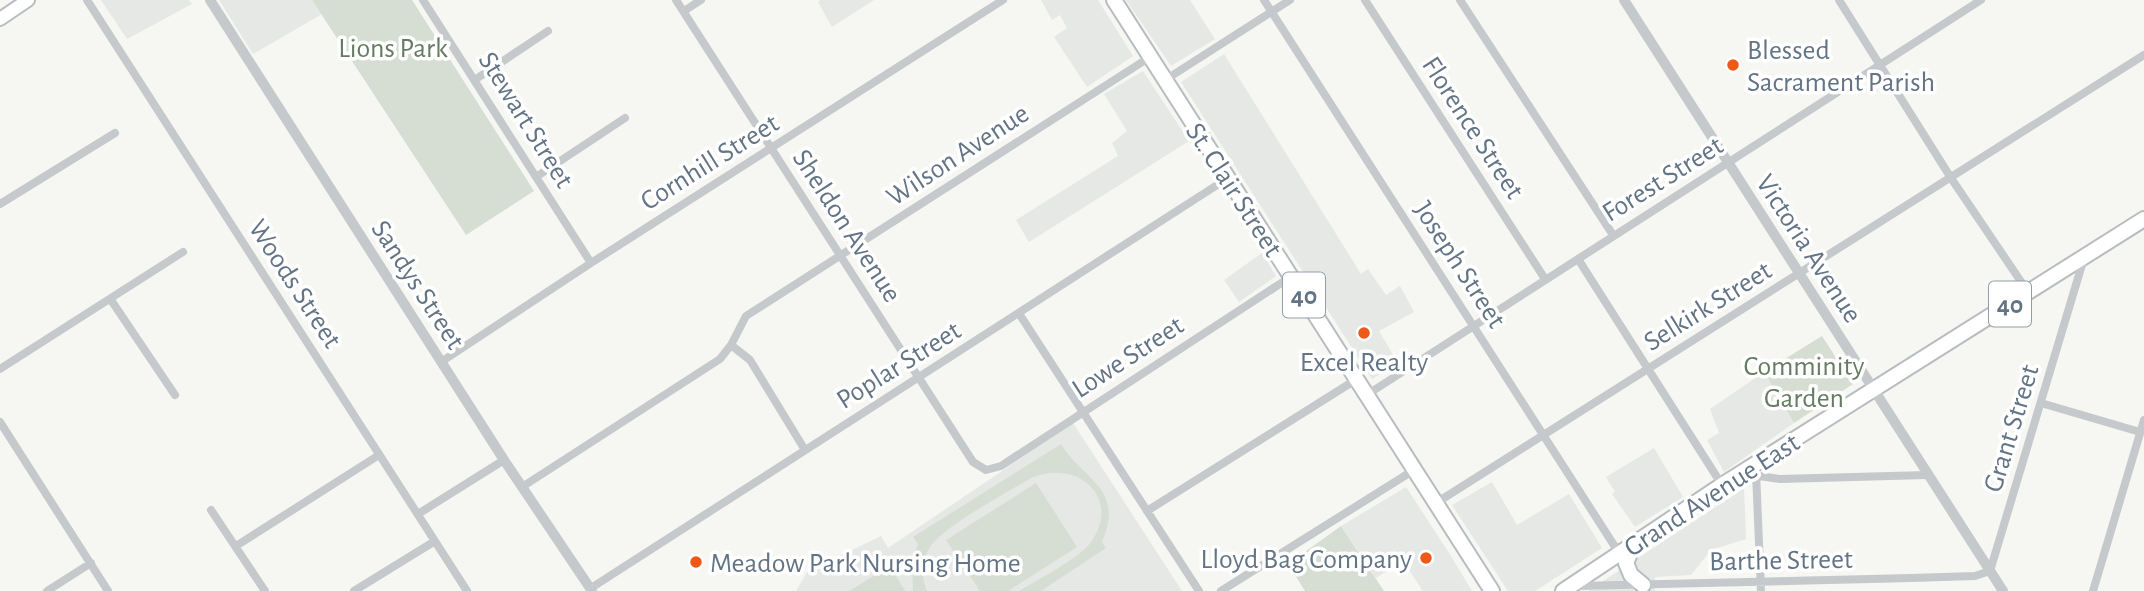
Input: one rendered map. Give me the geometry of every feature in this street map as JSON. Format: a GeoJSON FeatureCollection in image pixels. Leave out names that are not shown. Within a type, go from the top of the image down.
{"type":"FeatureCollection","features":[{"type":"Feature","properties":{"kind":"main road"},"geometry":{"type":"LineString","coordinates":[[0,19],[28,0]]}},
{"type":"Feature","properties":{"kind":"main road","name":"St. Clair Street"},"geometry":{"type":"LineString","coordinates":[[1114,0],[1492,591]]}},
{"type":"Feature","properties":{"kind":"main road","name":"Grand Avenue East"},"geometry":{"type":"LineString","coordinates":[[1568,588],[1722,485],[1756,471],[1876,388],[2144,219]]}},
{"type":"Feature","properties":{"kind":"main road"},"geometry":{"type":"LineString","coordinates":[[1635,542],[1626,563],[1631,575],[1643,585]]}},
{"type":"Feature","properties":{"kind":"street","name":"Woods Street"},"geometry":{"type":"LineString","coordinates":[[87,0],[467,591]]}},
{"type":"Feature","properties":{"kind":"street","name":"Sandys Street"},"geometry":{"type":"LineString","coordinates":[[210,0],[504,460],[592,589]]}},
{"type":"Feature","properties":{"kind":"street","name":"Stewart Street"},"geometry":{"type":"LineString","coordinates":[[423,0],[476,79],[591,263]]}},
{"type":"Feature","properties":{"kind":"street","name":"Sheldon Avenue"},"geometry":{"type":"LineString","coordinates":[[676,0],[974,462],[986,470]]}},
{"type":"Feature","properties":{"kind":"street"},"geometry":{"type":"LineString","coordinates":[[684,11],[701,0]]}},
{"type":"Feature","properties":{"kind":"street","name":"Cornhill Street"},"geometry":{"type":"LineString","coordinates":[[441,362],[1003,0]]}},
{"type":"Feature","properties":{"kind":"street","name":"Joseph Street"},"geometry":{"type":"LineString","coordinates":[[1264,0],[1619,553]]}},
{"type":"Feature","properties":{"kind":"street"},"geometry":{"type":"LineString","coordinates":[[1165,80],[1290,0]]}},
{"type":"Feature","properties":{"kind":"street","name":"Florence Street"},"geometry":{"type":"LineString","coordinates":[[1365,0],[1545,279]]}},
{"type":"Feature","properties":{"kind":"street"},"geometry":{"type":"LineString","coordinates":[[1460,0],[1613,235]]}},
{"type":"Feature","properties":{"kind":"street","name":"Victoria Avenue"},"geometry":{"type":"LineString","coordinates":[[1625,0],[1728,164],[1876,388],[1927,475],[2003,591]]}},
{"type":"Feature","properties":{"kind":"street"},"geometry":{"type":"LineString","coordinates":[[1839,0],[1951,178],[2028,292]]}},
{"type":"Feature","properties":{"kind":"street","name":"Forest Street"},"geometry":{"type":"LineString","coordinates":[[1368,394],[1613,235],[1881,67],[1969,3],[1981,0]]}},
{"type":"Feature","properties":{"kind":"street"},"geometry":{"type":"LineString","coordinates":[[476,79],[548,31]]}},
{"type":"Feature","properties":{"kind":"street","name":"Selkirk Street"},"geometry":{"type":"LineString","coordinates":[[1436,503],[2144,55]]}},
{"type":"Feature","properties":{"kind":"street","name":"Wilson Avenue"},"geometry":{"type":"LineString","coordinates":[[522,487],[720,359],[731,345],[746,316],[1150,57]]}},
{"type":"Feature","properties":{"kind":"street"},"geometry":{"type":"LineString","coordinates":[[536,177],[625,118]]}},
{"type":"Feature","properties":{"kind":"street"},"geometry":{"type":"LineString","coordinates":[[0,204],[115,133]]}},
{"type":"Feature","properties":{"kind":"street","name":"Poplar Street"},"geometry":{"type":"LineString","coordinates":[[592,589],[805,450],[1020,315],[1228,178]]}},
{"type":"Feature","properties":{"kind":"street"},"geometry":{"type":"LineString","coordinates":[[0,369],[183,253]]}},
{"type":"Feature","properties":{"kind":"street","name":"Grant Street"},"geometry":{"type":"LineString","coordinates":[[1990,571],[2084,258]]}},
{"type":"Feature","properties":{"kind":"street"},"geometry":{"type":"LineString","coordinates":[[1578,259],[1722,485]]}},
{"type":"Feature","properties":{"kind":"street","name":"Lowe Street"},"geometry":{"type":"LineString","coordinates":[[986,470],[1001,466],[1292,276]]}},
{"type":"Feature","properties":{"kind":"street"},"geometry":{"type":"LineString","coordinates":[[111,300],[175,395]]}},
{"type":"Feature","properties":{"kind":"street"},"geometry":{"type":"LineString","coordinates":[[1020,315],[1199,591]]}},
{"type":"Feature","properties":{"kind":"street"},"geometry":{"type":"LineString","coordinates":[[731,345],[750,360],[805,450]]}},
{"type":"Feature","properties":{"kind":"street"},"geometry":{"type":"LineString","coordinates":[[1147,511],[1357,379]]}},
{"type":"Feature","properties":{"kind":"street"},"geometry":{"type":"LineString","coordinates":[[2041,403],[2140,432]]}},
{"type":"Feature","properties":{"kind":"street"},"geometry":{"type":"LineString","coordinates":[[2093,591],[2144,420]]}},
{"type":"Feature","properties":{"kind":"street"},"geometry":{"type":"LineString","coordinates":[[0,422],[108,591]]}},
{"type":"Feature","properties":{"kind":"street"},"geometry":{"type":"LineString","coordinates":[[236,546],[379,455]]}},
{"type":"Feature","properties":{"kind":"street"},"geometry":{"type":"LineString","coordinates":[[418,514],[504,460]]}},
{"type":"Feature","properties":{"kind":"street"},"geometry":{"type":"LineString","coordinates":[[1221,591],[1415,470]]}},
{"type":"Feature","properties":{"kind":"street"},"geometry":{"type":"LineString","coordinates":[[1761,587],[1756,471],[1780,479],[1927,475]]}},
{"type":"Feature","properties":{"kind":"street"},"geometry":{"type":"LineString","coordinates":[[211,510],[265,591]]}},
{"type":"Feature","properties":{"kind":"street"},"geometry":{"type":"LineString","coordinates":[[354,591],[435,541]]}},
{"type":"Feature","properties":{"kind":"street"},"geometry":{"type":"LineString","coordinates":[[47,591],[91,563]]}},
{"type":"Feature","properties":{"kind":"street","name":"Barthe Street"},"geometry":{"type":"LineString","coordinates":[[1568,588],[1903,583],[1975,576],[1990,571]]}},
{"type":"Feature","properties":{"kind":"shaded area"},"geometry":{"type":"Polygon","coordinates":[[[101,0],[189,0],[192,4],[127,39],[101,0]]]}},
{"type":"Feature","properties":{"kind":"shaded area"},"geometry":{"type":"Polygon","coordinates":[[[219,0],[312,0],[322,14],[253,54],[219,0]]]}},
{"type":"Feature","properties":{"kind":"shaded area"},"geometry":{"type":"Polygon","coordinates":[[[874,0],[832,27],[818,2],[874,0]]]}},
{"type":"Feature","properties":{"kind":"shaded area"},"geometry":{"type":"Polygon","coordinates":[[[1041,0],[1098,0],[1133,56],[1087,87],[1054,37],[1067,28],[1060,15],[1052,20],[1041,0]]]}},
{"type":"Feature","properties":{"kind":"shaded area"},"geometry":{"type":"Polygon","coordinates":[[[1126,0],[1190,0],[1215,39],[1171,66],[1126,0]]]}},
{"type":"Feature","properties":{"kind":"shaded area"},"geometry":{"type":"Polygon","coordinates":[[[1224,54],[1361,274],[1368,269],[1386,295],[1400,286],[1414,312],[1379,331],[1398,363],[1372,379],[1181,82],[1224,54]]]}},
{"type":"Feature","properties":{"kind":"shaded area"},"geometry":{"type":"Polygon","coordinates":[[[1143,71],[1189,141],[1029,242],[1016,220],[1118,156],[1112,143],[1127,131],[1104,94],[1143,71]]]}},
{"type":"Feature","properties":{"kind":"shaded area"},"geometry":{"type":"Polygon","coordinates":[[[1262,253],[1276,276],[1239,302],[1224,280],[1262,253]]]}},
{"type":"Feature","properties":{"kind":"shaded area"},"geometry":{"type":"Polygon","coordinates":[[[1764,372],[1794,423],[1724,472],[1707,440],[1719,433],[1710,409],[1764,372]]]}},
{"type":"Feature","properties":{"kind":"shaded area"},"geometry":{"type":"Polygon","coordinates":[[[1073,423],[1182,591],[796,591],[807,572],[881,536],[888,548],[1073,423]]]}},
{"type":"Feature","properties":{"kind":"shaded area"},"geometry":{"type":"Polygon","coordinates":[[[1654,448],[1683,497],[1635,527],[1612,494],[1615,492],[1606,477],[1654,448]]]}},
{"type":"Feature","properties":{"kind":"shaded area"},"geometry":{"type":"Polygon","coordinates":[[[1492,482],[1517,525],[1569,494],[1602,548],[1535,591],[1508,591],[1452,505],[1492,482]]]}},
{"type":"Feature","properties":{"kind":"shaded area"},"geometry":{"type":"Polygon","coordinates":[[[1406,487],[1472,591],[1423,591],[1403,561],[1376,578],[1341,526],[1406,487]]]}},
{"type":"Feature","properties":{"kind":"shaded area"},"geometry":{"type":"Polygon","coordinates":[[[1744,488],[1746,539],[1711,550],[1691,575],[1655,577],[1655,591],[1588,591],[1744,488]]]}},
{"type":"Feature","properties":{"kind":"green space","name":"Lions Park"},"geometry":{"type":"Polygon","coordinates":[[[312,0],[412,0],[534,191],[466,235],[312,0]]]}},
{"type":"Feature","properties":{"kind":"green space","name":"Comminity Garden"},"geometry":{"type":"Polygon","coordinates":[[[1822,336],[1853,384],[1794,423],[1764,372],[1822,336]]]}},
{"type":"Feature","properties":{"kind":"green space"},"geometry":{"type":"Polygon","coordinates":[[[1061,444],[1105,497],[1109,509],[1108,524],[1102,542],[1106,548],[1041,591],[1019,591],[1077,555],[1091,542],[1099,526],[1101,511],[1098,497],[1090,486],[1065,473],[1048,473],[1031,478],[946,531],[929,549],[924,560],[923,575],[927,591],[913,591],[912,559],[918,544],[913,537],[1061,444]]]}},
{"type":"Feature","properties":{"kind":"green space"},"geometry":{"type":"Polygon","coordinates":[[[1036,483],[1077,547],[1008,591],[980,591],[946,540],[1036,483]]]}},
{"type":"Feature","properties":{"kind":"green space"},"geometry":{"type":"Polygon","coordinates":[[[1341,526],[1384,591],[1305,591],[1288,564],[1341,526]]]}},
{"type":"Feature","properties":{"kind":"green space"},"geometry":{"type":"Polygon","coordinates":[[[890,566],[905,591],[849,591],[890,566]]]}},
{"type":"Feature","properties":{"kind":"place","name":"Blessed Sacrament Parish"},"geometry":{"type":"Point","coordinates":[1733,65]}},
{"type":"Feature","properties":{"kind":"place","name":"Excel Realty"},"geometry":{"type":"Point","coordinates":[1364,333]}},
{"type":"Feature","properties":{"kind":"place","name":"Lloyd Bag Company"},"geometry":{"type":"Point","coordinates":[1426,558]}},
{"type":"Feature","properties":{"kind":"place","name":"Meadow Park Nursing Home"},"geometry":{"type":"Point","coordinates":[696,562]}}]}
